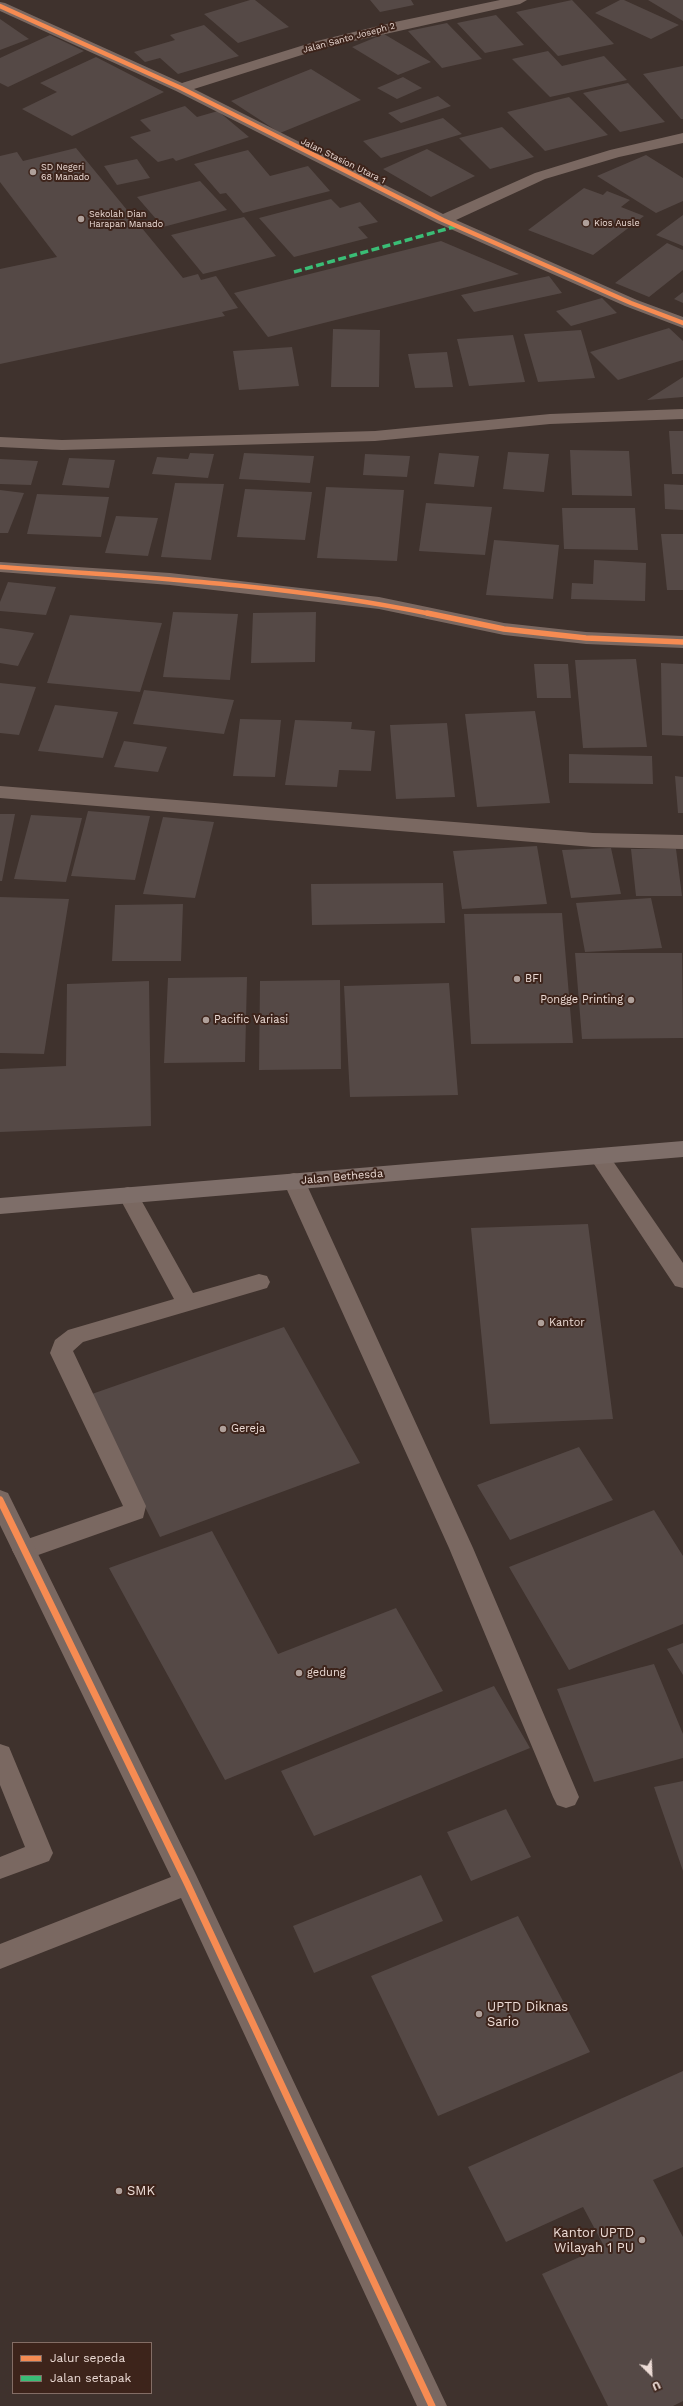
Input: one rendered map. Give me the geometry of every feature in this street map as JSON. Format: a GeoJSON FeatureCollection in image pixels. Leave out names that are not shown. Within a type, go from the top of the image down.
{"type":"FeatureCollection","features":[{"type":"Feature","properties":{"kind":"highway","name":"Jalan Bethesda"},"geometry":{"type":"LineString","coordinates":[[0,1206],[683,1149]]}},
{"type":"Feature","properties":{"kind":"street","name":"Jalan Santo Joseph 2"},"geometry":{"type":"LineString","coordinates":[[181,88],[322,44],[395,26],[520,0]]}},
{"type":"Feature","properties":{"kind":"street","name":"Jalan Stasion Utara 1"},"geometry":{"type":"LineString","coordinates":[[0,6],[181,88],[443,220],[630,303],[683,323]]}},
{"type":"Feature","properties":{"kind":"street"},"geometry":{"type":"LineString","coordinates":[[443,220],[540,176],[615,152],[683,138]]}},
{"type":"Feature","properties":{"kind":"street"},"geometry":{"type":"LineString","coordinates":[[0,442],[62,445],[375,436],[550,419],[683,414]]}},
{"type":"Feature","properties":{"kind":"street"},"geometry":{"type":"LineString","coordinates":[[0,567],[178,580],[379,603],[504,629],[586,638],[683,642]]}},
{"type":"Feature","properties":{"kind":"street"},"geometry":{"type":"LineString","coordinates":[[0,792],[593,840],[683,842]]}},
{"type":"Feature","properties":{"kind":"street"},"geometry":{"type":"LineString","coordinates":[[294,1181],[461,1548],[566,1796]]}},
{"type":"Feature","properties":{"kind":"street"},"geometry":{"type":"LineString","coordinates":[[0,1500],[187,1883],[432,2406]]}},
{"type":"Feature","properties":{"kind":"street"},"geometry":{"type":"LineString","coordinates":[[0,1957],[187,1883]]}},
{"type":"Feature","properties":{"kind":"lane"},"geometry":{"type":"LineString","coordinates":[[599,1156],[683,1280]]}},
{"type":"Feature","properties":{"kind":"lane"},"geometry":{"type":"LineString","coordinates":[[128,1195],[187,1303]]}},
{"type":"Feature","properties":{"kind":"lane"},"geometry":{"type":"LineString","coordinates":[[24,1550],[135,1511],[135,1506],[61,1353],[63,1346],[76,1336],[259,1282]]}},
{"type":"Feature","properties":{"kind":"lane"},"geometry":{"type":"LineString","coordinates":[[0,1756],[40,1853],[0,1868]]}},
{"type":"Feature","properties":{"kind":"building"},"geometry":{"type":"Polygon","coordinates":[[[250,0],[255,0],[289,27],[238,43],[204,14],[250,0]]]}},
{"type":"Feature","properties":{"kind":"building"},"geometry":{"type":"Polygon","coordinates":[[[370,0],[411,0],[414,5],[380,12],[370,0]]]}},
{"type":"Feature","properties":{"kind":"building"},"geometry":{"type":"Polygon","coordinates":[[[572,0],[614,44],[558,56],[516,12],[572,0]]]}},
{"type":"Feature","properties":{"kind":"building"},"geometry":{"type":"Polygon","coordinates":[[[620,0],[624,0],[679,25],[651,39],[595,13],[620,0]]]}},
{"type":"Feature","properties":{"kind":"building"},"geometry":{"type":"Polygon","coordinates":[[[648,0],[683,0],[683,21],[648,0]]]}},
{"type":"Feature","properties":{"kind":"building"},"geometry":{"type":"Polygon","coordinates":[[[496,15],[524,45],[485,53],[457,23],[496,15]]]}},
{"type":"Feature","properties":{"kind":"building"},"geometry":{"type":"Polygon","coordinates":[[[0,19],[29,39],[0,50],[0,19]]]}},
{"type":"Feature","properties":{"kind":"building"},"geometry":{"type":"Polygon","coordinates":[[[447,23],[482,59],[442,68],[408,31],[447,23]]]}},
{"type":"Feature","properties":{"kind":"building"},"geometry":{"type":"Polygon","coordinates":[[[204,25],[239,56],[178,74],[160,58],[145,62],[134,52],[175,40],[170,35],[204,25]]]}},
{"type":"Feature","properties":{"kind":"building"},"geometry":{"type":"Polygon","coordinates":[[[384,34],[431,62],[398,75],[352,47],[384,34]]]}},
{"type":"Feature","properties":{"kind":"building"},"geometry":{"type":"Polygon","coordinates":[[[50,35],[84,51],[8,87],[0,83],[0,58],[50,35]]]}},
{"type":"Feature","properties":{"kind":"building"},"geometry":{"type":"Polygon","coordinates":[[[548,51],[562,66],[604,56],[627,80],[550,97],[512,59],[548,51]]]}},
{"type":"Feature","properties":{"kind":"building"},"geometry":{"type":"Polygon","coordinates":[[[96,57],[164,92],[72,136],[22,109],[57,92],[40,83],[96,57]]]}},
{"type":"Feature","properties":{"kind":"building"},"geometry":{"type":"Polygon","coordinates":[[[683,66],[683,119],[681,119],[643,74],[683,66]]]}},
{"type":"Feature","properties":{"kind":"building"},"geometry":{"type":"Polygon","coordinates":[[[311,69],[361,100],[280,133],[231,101],[311,69]]]}},
{"type":"Feature","properties":{"kind":"building"},"geometry":{"type":"Polygon","coordinates":[[[403,77],[422,88],[397,99],[377,88],[403,77]]]}},
{"type":"Feature","properties":{"kind":"building"},"geometry":{"type":"Polygon","coordinates":[[[628,83],[665,122],[620,132],[583,93],[628,83]]]}},
{"type":"Feature","properties":{"kind":"building"},"geometry":{"type":"Polygon","coordinates":[[[438,96],[451,106],[401,123],[388,113],[438,96]]]}},
{"type":"Feature","properties":{"kind":"building"},"geometry":{"type":"Polygon","coordinates":[[[569,97],[608,135],[545,151],[507,112],[569,97]]]}},
{"type":"Feature","properties":{"kind":"building"},"geometry":{"type":"Polygon","coordinates":[[[185,106],[197,117],[218,111],[249,137],[176,161],[173,158],[158,162],[130,137],[151,131],[140,120],[185,106]]]}},
{"type":"Feature","properties":{"kind":"building"},"geometry":{"type":"Polygon","coordinates":[[[443,118],[462,134],[381,158],[363,141],[443,118]]]}},
{"type":"Feature","properties":{"kind":"building"},"geometry":{"type":"Polygon","coordinates":[[[502,127],[534,157],[490,169],[459,138],[502,127]]]}},
{"type":"Feature","properties":{"kind":"building","name":"Sekolah Dian Harapan Manado"},"geometry":{"type":"Polygon","coordinates":[[[76,148],[183,278],[198,274],[201,280],[216,276],[238,308],[222,312],[225,316],[0,364],[0,269],[57,257],[0,182],[0,156],[17,152],[23,161],[76,148]]]}},
{"type":"Feature","properties":{"kind":"building"},"geometry":{"type":"Polygon","coordinates":[[[427,149],[475,176],[431,197],[383,169],[427,149]]]}},
{"type":"Feature","properties":{"kind":"building"},"geometry":{"type":"Polygon","coordinates":[[[248,150],[270,176],[308,166],[330,191],[243,213],[226,193],[220,194],[194,164],[248,150]]]}},
{"type":"Feature","properties":{"kind":"building"},"geometry":{"type":"Polygon","coordinates":[[[646,155],[683,178],[683,201],[656,213],[597,176],[646,155]]]}},
{"type":"Feature","properties":{"kind":"building"},"geometry":{"type":"Polygon","coordinates":[[[137,159],[150,178],[117,185],[104,166],[137,159]]]}},
{"type":"Feature","properties":{"kind":"building"},"geometry":{"type":"Polygon","coordinates":[[[200,181],[227,210],[163,227],[137,197],[200,181]]]}},
{"type":"Feature","properties":{"kind":"building","name":"Kios Ausle"},"geometry":{"type":"Polygon","coordinates":[[[584,188],[603,195],[607,191],[630,200],[621,207],[644,216],[593,255],[528,230],[584,188]]]}},
{"type":"Feature","properties":{"kind":"building"},"geometry":{"type":"Polygon","coordinates":[[[331,199],[340,208],[360,202],[378,222],[358,227],[368,238],[294,257],[259,218],[331,199]]]}},
{"type":"Feature","properties":{"kind":"building"},"geometry":{"type":"Polygon","coordinates":[[[683,215],[683,246],[656,235],[683,215]]]}},
{"type":"Feature","properties":{"kind":"building"},"geometry":{"type":"Polygon","coordinates":[[[244,217],[276,256],[203,274],[171,235],[244,217]]]}},
{"type":"Feature","properties":{"kind":"building"},"geometry":{"type":"Polygon","coordinates":[[[441,241],[519,274],[268,337],[234,293],[441,241]]]}},
{"type":"Feature","properties":{"kind":"building"},"geometry":{"type":"Polygon","coordinates":[[[667,243],[683,250],[683,270],[649,297],[615,283],[667,243]]]}},
{"type":"Feature","properties":{"kind":"building"},"geometry":{"type":"Polygon","coordinates":[[[549,276],[562,293],[474,312],[461,295],[549,276]]]}},
{"type":"Feature","properties":{"kind":"building"},"geometry":{"type":"Polygon","coordinates":[[[683,292],[683,303],[674,299],[683,292]]]}},
{"type":"Feature","properties":{"kind":"building"},"geometry":{"type":"Polygon","coordinates":[[[602,298],[617,313],[571,326],[556,311],[602,298]]]}},
{"type":"Feature","properties":{"kind":"building"},"geometry":{"type":"Polygon","coordinates":[[[669,328],[683,341],[683,360],[618,380],[590,352],[669,328]]]}},
{"type":"Feature","properties":{"kind":"building"},"geometry":{"type":"Polygon","coordinates":[[[333,329],[380,330],[379,387],[331,387],[333,329]]]}},
{"type":"Feature","properties":{"kind":"building"},"geometry":{"type":"Polygon","coordinates":[[[581,330],[595,378],[538,382],[524,334],[581,330]]]}},
{"type":"Feature","properties":{"kind":"building"},"geometry":{"type":"Polygon","coordinates":[[[513,335],[525,382],[469,386],[457,339],[513,335]]]}},
{"type":"Feature","properties":{"kind":"building"},"geometry":{"type":"Polygon","coordinates":[[[292,347],[299,386],[239,390],[233,351],[292,347]]]}},
{"type":"Feature","properties":{"kind":"building"},"geometry":{"type":"Polygon","coordinates":[[[447,352],[453,387],[415,388],[408,354],[447,352]]]}},
{"type":"Feature","properties":{"kind":"building"},"geometry":{"type":"Polygon","coordinates":[[[683,377],[683,397],[647,400],[683,377]]]}},
{"type":"Feature","properties":{"kind":"building"},"geometry":{"type":"Polygon","coordinates":[[[669,431],[683,431],[683,474],[672,474],[669,431]]]}},
{"type":"Feature","properties":{"kind":"building"},"geometry":{"type":"Polygon","coordinates":[[[570,450],[629,451],[632,496],[572,495],[570,450]]]}},
{"type":"Feature","properties":{"kind":"building"},"geometry":{"type":"Polygon","coordinates":[[[508,452],[549,454],[544,492],[503,489],[508,452]]]}},
{"type":"Feature","properties":{"kind":"building"},"geometry":{"type":"Polygon","coordinates":[[[190,453],[214,454],[208,478],[152,474],[157,457],[188,459],[190,453]]]}},
{"type":"Feature","properties":{"kind":"building"},"geometry":{"type":"Polygon","coordinates":[[[244,453],[314,456],[310,483],[239,479],[244,453]]]}},
{"type":"Feature","properties":{"kind":"building"},"geometry":{"type":"Polygon","coordinates":[[[439,453],[479,456],[474,487],[434,484],[439,453]]]}},
{"type":"Feature","properties":{"kind":"building"},"geometry":{"type":"Polygon","coordinates":[[[365,454],[410,456],[407,477],[363,475],[365,454]]]}},
{"type":"Feature","properties":{"kind":"building"},"geometry":{"type":"Polygon","coordinates":[[[69,458],[115,460],[109,488],[62,485],[69,458]]]}},
{"type":"Feature","properties":{"kind":"building"},"geometry":{"type":"Polygon","coordinates":[[[0,459],[38,461],[31,485],[0,484],[0,459]]]}},
{"type":"Feature","properties":{"kind":"building"},"geometry":{"type":"Polygon","coordinates":[[[175,483],[224,484],[211,560],[161,557],[175,483]]]}},
{"type":"Feature","properties":{"kind":"building"},"geometry":{"type":"Polygon","coordinates":[[[664,484],[683,485],[683,510],[665,509],[664,484]]]}},
{"type":"Feature","properties":{"kind":"building"},"geometry":{"type":"Polygon","coordinates":[[[326,487],[404,490],[397,561],[317,558],[326,487]]]}},
{"type":"Feature","properties":{"kind":"building"},"geometry":{"type":"Polygon","coordinates":[[[245,489],[312,492],[305,540],[237,537],[245,489]]]}},
{"type":"Feature","properties":{"kind":"building"},"geometry":{"type":"Polygon","coordinates":[[[0,490],[24,493],[8,533],[0,533],[0,490]]]}},
{"type":"Feature","properties":{"kind":"building"},"geometry":{"type":"Polygon","coordinates":[[[37,494],[109,497],[101,537],[27,534],[37,494]]]}},
{"type":"Feature","properties":{"kind":"building"},"geometry":{"type":"Polygon","coordinates":[[[426,503],[492,507],[485,555],[419,551],[426,503]]]}},
{"type":"Feature","properties":{"kind":"building"},"geometry":{"type":"Polygon","coordinates":[[[562,508],[635,508],[638,550],[564,549],[562,508]]]}},
{"type":"Feature","properties":{"kind":"building"},"geometry":{"type":"Polygon","coordinates":[[[116,516],[158,518],[148,556],[105,553],[116,516]]]}},
{"type":"Feature","properties":{"kind":"building"},"geometry":{"type":"Polygon","coordinates":[[[661,534],[683,534],[683,590],[667,590],[661,534]]]}},
{"type":"Feature","properties":{"kind":"building"},"geometry":{"type":"Polygon","coordinates":[[[494,540],[559,545],[553,599],[486,595],[494,540]]]}},
{"type":"Feature","properties":{"kind":"building"},"geometry":{"type":"Polygon","coordinates":[[[594,560],[646,563],[645,601],[571,599],[572,583],[593,584],[594,560]]]}},
{"type":"Feature","properties":{"kind":"building"},"geometry":{"type":"Polygon","coordinates":[[[8,582],[56,587],[46,615],[0,611],[0,602],[8,582]]]}},
{"type":"Feature","properties":{"kind":"building"},"geometry":{"type":"Polygon","coordinates":[[[173,612],[238,614],[230,680],[163,677],[173,612]]]}},
{"type":"Feature","properties":{"kind":"building"},"geometry":{"type":"Polygon","coordinates":[[[316,612],[315,662],[251,663],[253,613],[316,612]]]}},
{"type":"Feature","properties":{"kind":"building"},"geometry":{"type":"Polygon","coordinates":[[[70,615],[162,623],[140,692],[47,683],[70,615]]]}},
{"type":"Feature","properties":{"kind":"building"},"geometry":{"type":"Polygon","coordinates":[[[0,628],[34,633],[18,666],[0,663],[0,628]]]}},
{"type":"Feature","properties":{"kind":"building"},"geometry":{"type":"Polygon","coordinates":[[[636,659],[647,747],[583,748],[575,660],[636,659]]]}},
{"type":"Feature","properties":{"kind":"building"},"geometry":{"type":"Polygon","coordinates":[[[661,663],[683,664],[683,736],[662,735],[661,663]]]}},
{"type":"Feature","properties":{"kind":"building"},"geometry":{"type":"Polygon","coordinates":[[[534,664],[568,664],[571,698],[537,698],[534,664]]]}},
{"type":"Feature","properties":{"kind":"building"},"geometry":{"type":"Polygon","coordinates":[[[0,683],[36,687],[19,735],[0,733],[0,683]]]}},
{"type":"Feature","properties":{"kind":"building"},"geometry":{"type":"Polygon","coordinates":[[[144,690],[234,700],[224,734],[133,724],[144,690]]]}},
{"type":"Feature","properties":{"kind":"building"},"geometry":{"type":"Polygon","coordinates":[[[55,705],[118,712],[103,758],[38,751],[55,705]]]}},
{"type":"Feature","properties":{"kind":"building"},"geometry":{"type":"Polygon","coordinates":[[[535,711],[550,803],[477,807],[465,714],[535,711]]]}},
{"type":"Feature","properties":{"kind":"building"},"geometry":{"type":"Polygon","coordinates":[[[240,719],[281,720],[275,777],[233,776],[240,719]]]}},
{"type":"Feature","properties":{"kind":"building"},"geometry":{"type":"Polygon","coordinates":[[[295,720],[352,722],[351,729],[375,731],[371,771],[339,770],[337,787],[285,785],[295,720]]]}},
{"type":"Feature","properties":{"kind":"building"},"geometry":{"type":"Polygon","coordinates":[[[447,723],[455,797],[396,799],[390,725],[447,723]]]}},
{"type":"Feature","properties":{"kind":"building"},"geometry":{"type":"Polygon","coordinates":[[[124,741],[167,747],[158,772],[114,767],[124,741]]]}},
{"type":"Feature","properties":{"kind":"building"},"geometry":{"type":"Polygon","coordinates":[[[569,754],[652,756],[653,784],[569,783],[569,754]]]}},
{"type":"Feature","properties":{"kind":"building"},"geometry":{"type":"Polygon","coordinates":[[[675,776],[683,777],[683,813],[678,813],[675,776]]]}},
{"type":"Feature","properties":{"kind":"building"},"geometry":{"type":"Polygon","coordinates":[[[88,811],[150,816],[135,880],[71,876],[88,811]]]}},
{"type":"Feature","properties":{"kind":"building"},"geometry":{"type":"Polygon","coordinates":[[[0,814],[15,814],[2,881],[0,881],[0,814]]]}},
{"type":"Feature","properties":{"kind":"building"},"geometry":{"type":"Polygon","coordinates":[[[31,815],[82,818],[66,882],[14,879],[31,815]]]}},
{"type":"Feature","properties":{"kind":"building"},"geometry":{"type":"Polygon","coordinates":[[[163,817],[214,822],[195,898],[143,894],[163,817]]]}},
{"type":"Feature","properties":{"kind":"building"},"geometry":{"type":"Polygon","coordinates":[[[537,846],[547,904],[462,909],[453,851],[537,846]]]}},
{"type":"Feature","properties":{"kind":"building"},"geometry":{"type":"Polygon","coordinates":[[[611,848],[621,894],[571,898],[562,850],[611,848]]]}},
{"type":"Feature","properties":{"kind":"building"},"geometry":{"type":"Polygon","coordinates":[[[631,849],[676,849],[682,896],[636,896],[631,849]]]}},
{"type":"Feature","properties":{"kind":"building"},"geometry":{"type":"Polygon","coordinates":[[[443,883],[445,923],[312,925],[311,884],[443,883]]]}},
{"type":"Feature","properties":{"kind":"building"},"geometry":{"type":"Polygon","coordinates":[[[0,897],[69,899],[44,1054],[0,1053],[0,897]]]}},
{"type":"Feature","properties":{"kind":"building"},"geometry":{"type":"Polygon","coordinates":[[[651,898],[662,948],[585,952],[576,903],[651,898]]]}},
{"type":"Feature","properties":{"kind":"building"},"geometry":{"type":"Polygon","coordinates":[[[183,904],[181,961],[112,961],[115,905],[183,904]]]}},
{"type":"Feature","properties":{"kind":"building","name":"BFI"},"geometry":{"type":"Polygon","coordinates":[[[562,913],[573,1043],[471,1044],[464,914],[562,913]]]}},
{"type":"Feature","properties":{"kind":"building","name":"Pongge Printing"},"geometry":{"type":"Polygon","coordinates":[[[575,953],[682,953],[683,1038],[582,1039],[575,953]]]}},
{"type":"Feature","properties":{"kind":"building","name":"Pacific Variasi"},"geometry":{"type":"Polygon","coordinates":[[[247,977],[245,1062],[164,1063],[168,978],[247,977]]]}},
{"type":"Feature","properties":{"kind":"building"},"geometry":{"type":"Polygon","coordinates":[[[340,980],[341,1069],[259,1070],[260,981],[340,980]]]}},
{"type":"Feature","properties":{"kind":"building"},"geometry":{"type":"Polygon","coordinates":[[[149,981],[151,1126],[0,1132],[0,1069],[66,1066],[67,984],[149,981]]]}},
{"type":"Feature","properties":{"kind":"building"},"geometry":{"type":"Polygon","coordinates":[[[449,983],[458,1095],[350,1097],[344,986],[449,983]]]}},
{"type":"Feature","properties":{"kind":"building","name":"Kantor"},"geometry":{"type":"Polygon","coordinates":[[[588,1224],[613,1419],[490,1424],[471,1228],[588,1224]]]}},
{"type":"Feature","properties":{"kind":"building","name":"Gereja"},"geometry":{"type":"Polygon","coordinates":[[[284,1327],[360,1463],[160,1537],[89,1395],[284,1327]]]}},
{"type":"Feature","properties":{"kind":"building"},"geometry":{"type":"Polygon","coordinates":[[[579,1447],[613,1500],[510,1540],[477,1485],[579,1447]]]}},
{"type":"Feature","properties":{"kind":"building"},"geometry":{"type":"Polygon","coordinates":[[[654,1510],[683,1556],[683,1624],[569,1670],[509,1567],[654,1510]]]}},
{"type":"Feature","properties":{"kind":"building","name":"gedung"},"geometry":{"type":"Polygon","coordinates":[[[212,1531],[278,1654],[396,1608],[443,1691],[225,1780],[109,1568],[212,1531]]]}},
{"type":"Feature","properties":{"kind":"building"},"geometry":{"type":"Polygon","coordinates":[[[683,1643],[683,1675],[667,1649],[683,1643]]]}},
{"type":"Feature","properties":{"kind":"building"},"geometry":{"type":"Polygon","coordinates":[[[654,1664],[683,1734],[683,1758],[594,1782],[557,1689],[654,1664]]]}},
{"type":"Feature","properties":{"kind":"building"},"geometry":{"type":"Polygon","coordinates":[[[494,1686],[530,1748],[314,1836],[281,1771],[494,1686]]]}},
{"type":"Feature","properties":{"kind":"building"},"geometry":{"type":"Polygon","coordinates":[[[683,1781],[683,1871],[654,1787],[683,1781]]]}},
{"type":"Feature","properties":{"kind":"building"},"geometry":{"type":"Polygon","coordinates":[[[506,1809],[531,1857],[471,1881],[447,1832],[506,1809]]]}},
{"type":"Feature","properties":{"kind":"building"},"geometry":{"type":"Polygon","coordinates":[[[421,1875],[443,1921],[314,1973],[293,1926],[421,1875]]]}},
{"type":"Feature","properties":{"kind":"building","name":"UPTD Diknas Sario"},"geometry":{"type":"Polygon","coordinates":[[[518,1916],[590,2052],[438,2116],[371,1976],[518,1916]]]}},
{"type":"Feature","properties":{"kind":"building","name":"Kantor UPTD Wilayah 1 PU"},"geometry":{"type":"Polygon","coordinates":[[[683,2071],[683,2167],[653,2180],[683,2237],[683,2401],[673,2406],[608,2406],[542,2274],[604,2246],[583,2207],[506,2242],[468,2167],[683,2071]]]}},
{"type":"Feature","properties":{"kind":"marked path"},"geometry":{"type":"LineString","coordinates":[[294,272],[457,226]]}},
{"type":"Feature","properties":{"kind":"cycle path"},"geometry":{"type":"LineString","coordinates":[[0,6],[181,88],[443,220],[631,303],[683,323]]}},
{"type":"Feature","properties":{"kind":"cycle path"},"geometry":{"type":"LineString","coordinates":[[0,567],[170,579],[379,603],[504,629],[586,638],[683,642]]}},
{"type":"Feature","properties":{"kind":"cycle path"},"geometry":{"type":"LineString","coordinates":[[0,1500],[187,1883],[432,2406]]}},
{"type":"Feature","properties":{"kind":"place","name":"SD Negeri 68 Manado"},"geometry":{"type":"Point","coordinates":[33,172]}},
{"type":"Feature","properties":{"kind":"place","name":"Sekolah Dian Harapan Manado"},"geometry":{"type":"Point","coordinates":[81,219]}},
{"type":"Feature","properties":{"kind":"place","name":"Kios Ausle"},"geometry":{"type":"Point","coordinates":[586,223]}},
{"type":"Feature","properties":{"kind":"place","name":"BFI"},"geometry":{"type":"Point","coordinates":[517,979]}},
{"type":"Feature","properties":{"kind":"place","name":"Pongge Printing"},"geometry":{"type":"Point","coordinates":[631,1000]}},
{"type":"Feature","properties":{"kind":"place","name":"Pacific Variasi"},"geometry":{"type":"Point","coordinates":[206,1020]}},
{"type":"Feature","properties":{"kind":"place","name":"Kantor"},"geometry":{"type":"Point","coordinates":[541,1323]}},
{"type":"Feature","properties":{"kind":"place","name":"Gereja"},"geometry":{"type":"Point","coordinates":[223,1429]}},
{"type":"Feature","properties":{"kind":"place","name":"gedung"},"geometry":{"type":"Point","coordinates":[299,1673]}},
{"type":"Feature","properties":{"kind":"place","name":"UPTD Diknas Sario"},"geometry":{"type":"Point","coordinates":[479,2014]}},
{"type":"Feature","properties":{"kind":"place","name":"SMK"},"geometry":{"type":"Point","coordinates":[119,2191]}},
{"type":"Feature","properties":{"kind":"place","name":"Kantor UPTD Wilayah 1 PU"},"geometry":{"type":"Point","coordinates":[642,2240]}}]}
